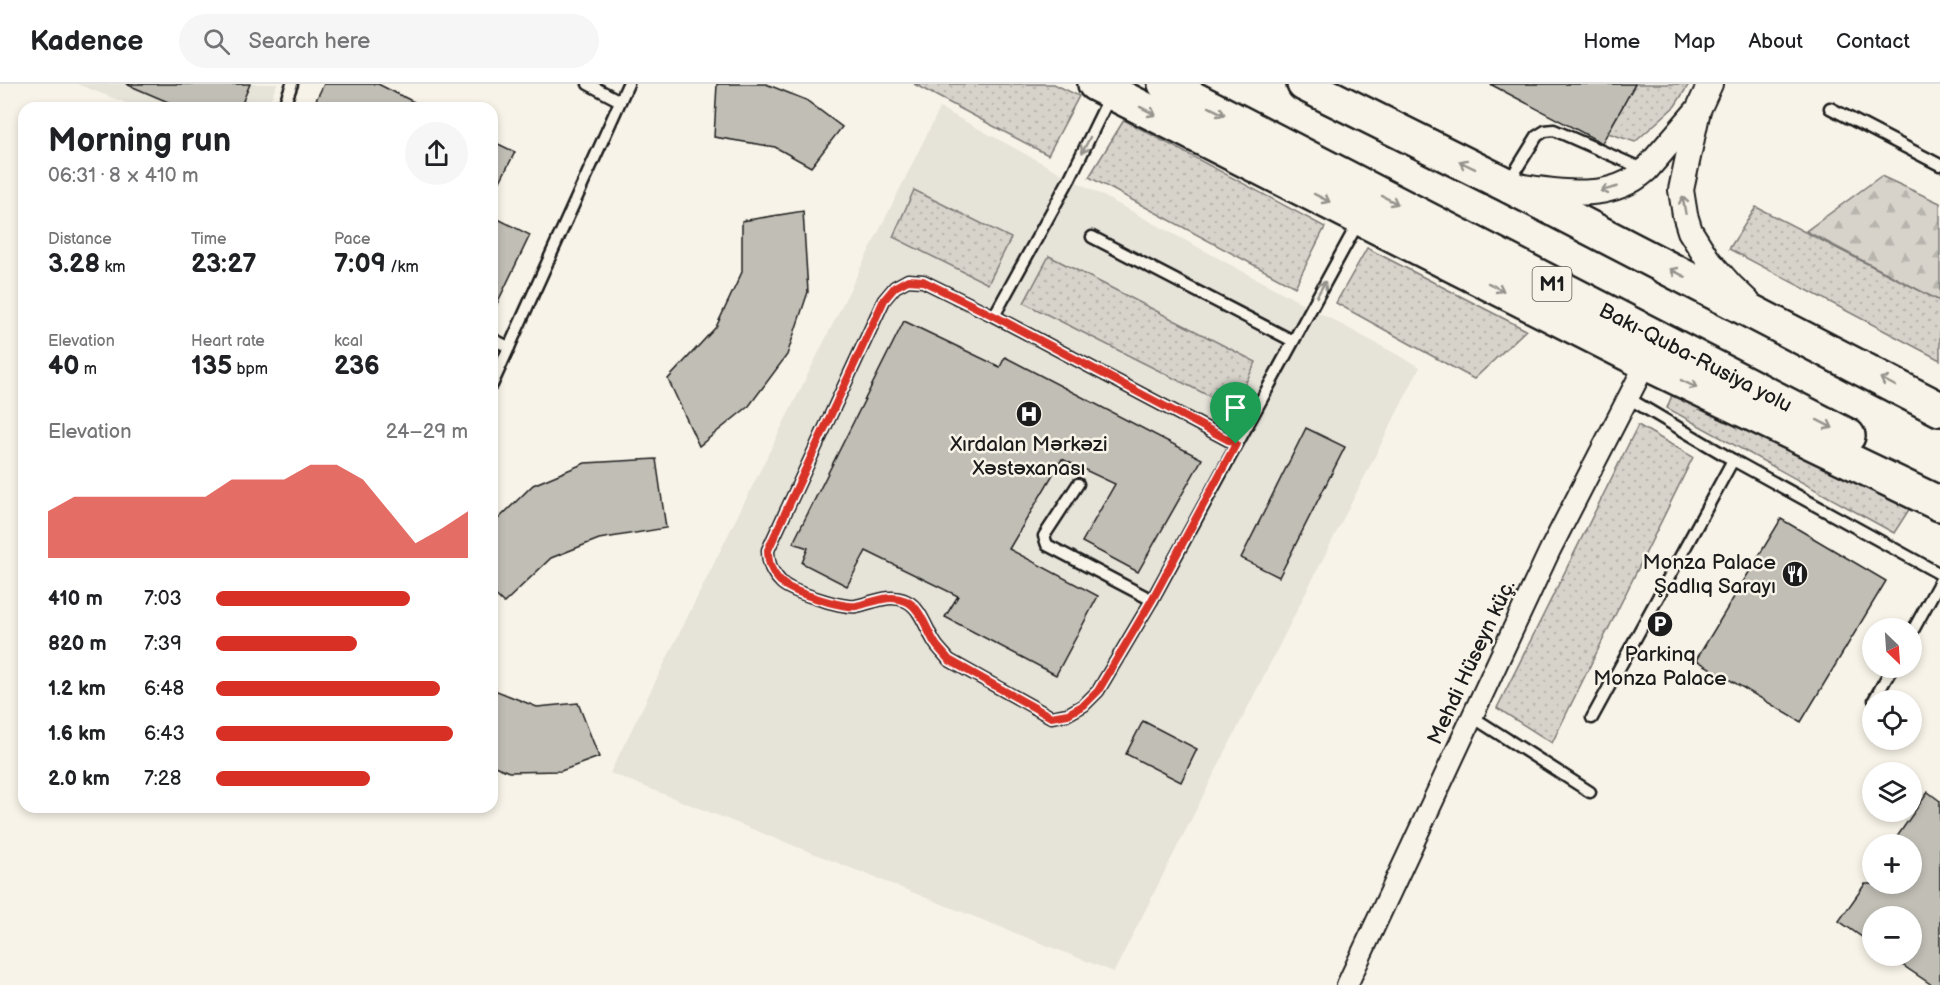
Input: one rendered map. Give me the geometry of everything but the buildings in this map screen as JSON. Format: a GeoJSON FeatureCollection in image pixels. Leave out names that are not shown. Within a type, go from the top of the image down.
{"type":"FeatureCollection","features":[{"type":"Feature","properties":{"kind":"highway","name":"Bakı-Quba-Rusiya yolu"},"geometry":{"type":"LineString","coordinates":[[1164,84],[1940,483]]}},
{"type":"Feature","properties":{"kind":"highway"},"geometry":{"type":"LineString","coordinates":[[1304,84],[1507,185],[1940,409]]}},
{"type":"Feature","properties":{"kind":"highway"},"geometry":{"type":"LineString","coordinates":[[1104,88],[1646,363],[1940,504]]}},
{"type":"Feature","properties":{"kind":"street"},"geometry":{"type":"LineString","coordinates":[[1710,84],[1698,110],[1681,190],[1690,231],[1708,260],[1731,286],[1766,318]]}},
{"type":"Feature","properties":{"kind":"street"},"geometry":{"type":"LineString","coordinates":[[1507,185],[1590,194],[1618,186],[1638,177],[1646,170],[1698,110]]}},
{"type":"Feature","properties":{"kind":"street","name":"Mehdi Hüseyn küç."},"geometry":{"type":"LineString","coordinates":[[1347,985],[1550,550],[1646,363]]}},
{"type":"Feature","properties":{"kind":"lane"},"geometry":{"type":"LineString","coordinates":[[284,102],[292,84]]}},
{"type":"Feature","properties":{"kind":"lane"},"geometry":{"type":"LineString","coordinates":[[588,84],[620,101]]}},
{"type":"Feature","properties":{"kind":"lane"},"geometry":{"type":"LineString","coordinates":[[498,372],[628,84]]}},
{"type":"Feature","properties":{"kind":"lane"},"geometry":{"type":"LineString","coordinates":[[994,316],[1070,178],[1104,88]]}},
{"type":"Feature","properties":{"kind":"lane"},"geometry":{"type":"LineString","coordinates":[[1830,108],[1940,165]]}},
{"type":"Feature","properties":{"kind":"lane"},"geometry":{"type":"LineString","coordinates":[[1507,185],[1537,136],[1545,131],[1554,130],[1646,170]]}},
{"type":"Feature","properties":{"kind":"lane"},"geometry":{"type":"LineString","coordinates":[[1236,444],[994,316],[923,281],[908,280],[895,287],[884,300],[768,550],[768,564],[784,585],[835,604],[855,606],[889,597],[906,601],[914,607],[937,646],[949,660],[1051,717],[1068,714],[1084,705],[1098,691],[1152,600],[1360,218]]}},
{"type":"Feature","properties":{"kind":"lane"},"geometry":{"type":"LineString","coordinates":[[1092,237],[1293,340]]}},
{"type":"Feature","properties":{"kind":"lane"},"geometry":{"type":"LineString","coordinates":[[498,342],[509,347]]}},
{"type":"Feature","properties":{"kind":"lane"},"geometry":{"type":"LineString","coordinates":[[1628,398],[1733,460],[1940,574]]}},
{"type":"Feature","properties":{"kind":"lane"},"geometry":{"type":"LineString","coordinates":[[1592,718],[1733,460]]}},
{"type":"Feature","properties":{"kind":"lane"},"geometry":{"type":"LineString","coordinates":[[1078,483],[1044,536],[1047,545],[1152,600]]}},
{"type":"Feature","properties":{"kind":"lane"},"geometry":{"type":"LineString","coordinates":[[1920,618],[1940,581]]}},
{"type":"Feature","properties":{"kind":"lane"},"geometry":{"type":"LineString","coordinates":[[1471,716],[1590,792]]}},
{"type":"Feature","properties":{"kind":"shaded area"},"geometry":{"type":"Polygon","coordinates":[[[77,84],[277,84],[270,102],[124,102],[77,84]]]}},
{"type":"Feature","properties":{"kind":"shaded area"},"geometry":{"type":"Polygon","coordinates":[[[940,108],[1420,367],[1114,972],[610,773],[940,108]]]}},
{"type":"Feature","properties":{"kind":"green space"},"geometry":{"type":"Polygon","coordinates":[[[914,84],[1054,84],[1079,96],[1048,155],[914,84]]]}},
{"type":"Feature","properties":{"kind":"green space"},"geometry":{"type":"Polygon","coordinates":[[[1635,84],[1689,84],[1675,106],[1635,142],[1608,133],[1635,84]]]}},
{"type":"Feature","properties":{"kind":"green space"},"geometry":{"type":"Polygon","coordinates":[[[1124,120],[1325,227],[1295,287],[1089,177],[1124,120]]]}},
{"type":"Feature","properties":{"kind":"green space"},"geometry":{"type":"Polygon","coordinates":[[[1881,176],[1940,203],[1940,301],[1806,231],[1881,176]]]}},
{"type":"Feature","properties":{"kind":"green space"},"geometry":{"type":"Polygon","coordinates":[[[914,190],[1011,238],[988,284],[893,237],[914,190]]]}},
{"type":"Feature","properties":{"kind":"green space"},"geometry":{"type":"Polygon","coordinates":[[[1756,207],[1940,301],[1940,360],[1729,249],[1756,207]]]}},
{"type":"Feature","properties":{"kind":"green space"},"geometry":{"type":"Polygon","coordinates":[[[1367,248],[1526,330],[1474,379],[1336,303],[1367,248]]]}},
{"type":"Feature","properties":{"kind":"green space"},"geometry":{"type":"Polygon","coordinates":[[[1049,256],[1256,362],[1233,408],[1024,303],[1049,256]]]}},
{"type":"Feature","properties":{"kind":"green space"},"geometry":{"type":"Polygon","coordinates":[[[1674,390],[1910,508],[1894,533],[1667,408],[1674,390]]]}},
{"type":"Feature","properties":{"kind":"green space"},"geometry":{"type":"Polygon","coordinates":[[[1638,425],[1693,457],[1552,743],[1497,708],[1638,425]]]}},
{"type":"Feature","properties":{"kind":"place","name":"Xırdalan Mərkəzi Xəstəxanası"},"geometry":{"type":"Point","coordinates":[1029,414]}},
{"type":"Feature","properties":{"kind":"place","name":"Monza Palace Şadlıq Sarayı"},"geometry":{"type":"Point","coordinates":[1795,574]}},
{"type":"Feature","properties":{"kind":"place","name":"Parkinq Monza Palace"},"geometry":{"type":"Point","coordinates":[1660,624]}},
{"type":"Feature","properties":{"kind":"route"},"geometry":{"type":"LineString","coordinates":[[908,280],[923,281],[994,316],[1236,444],[1152,600],[1098,691],[1084,705],[1068,714],[1051,717],[949,660],[937,646],[914,607],[906,601],[889,597],[855,606],[835,604],[784,585],[768,564],[768,550],[884,300],[895,287],[908,280]]}}]}
